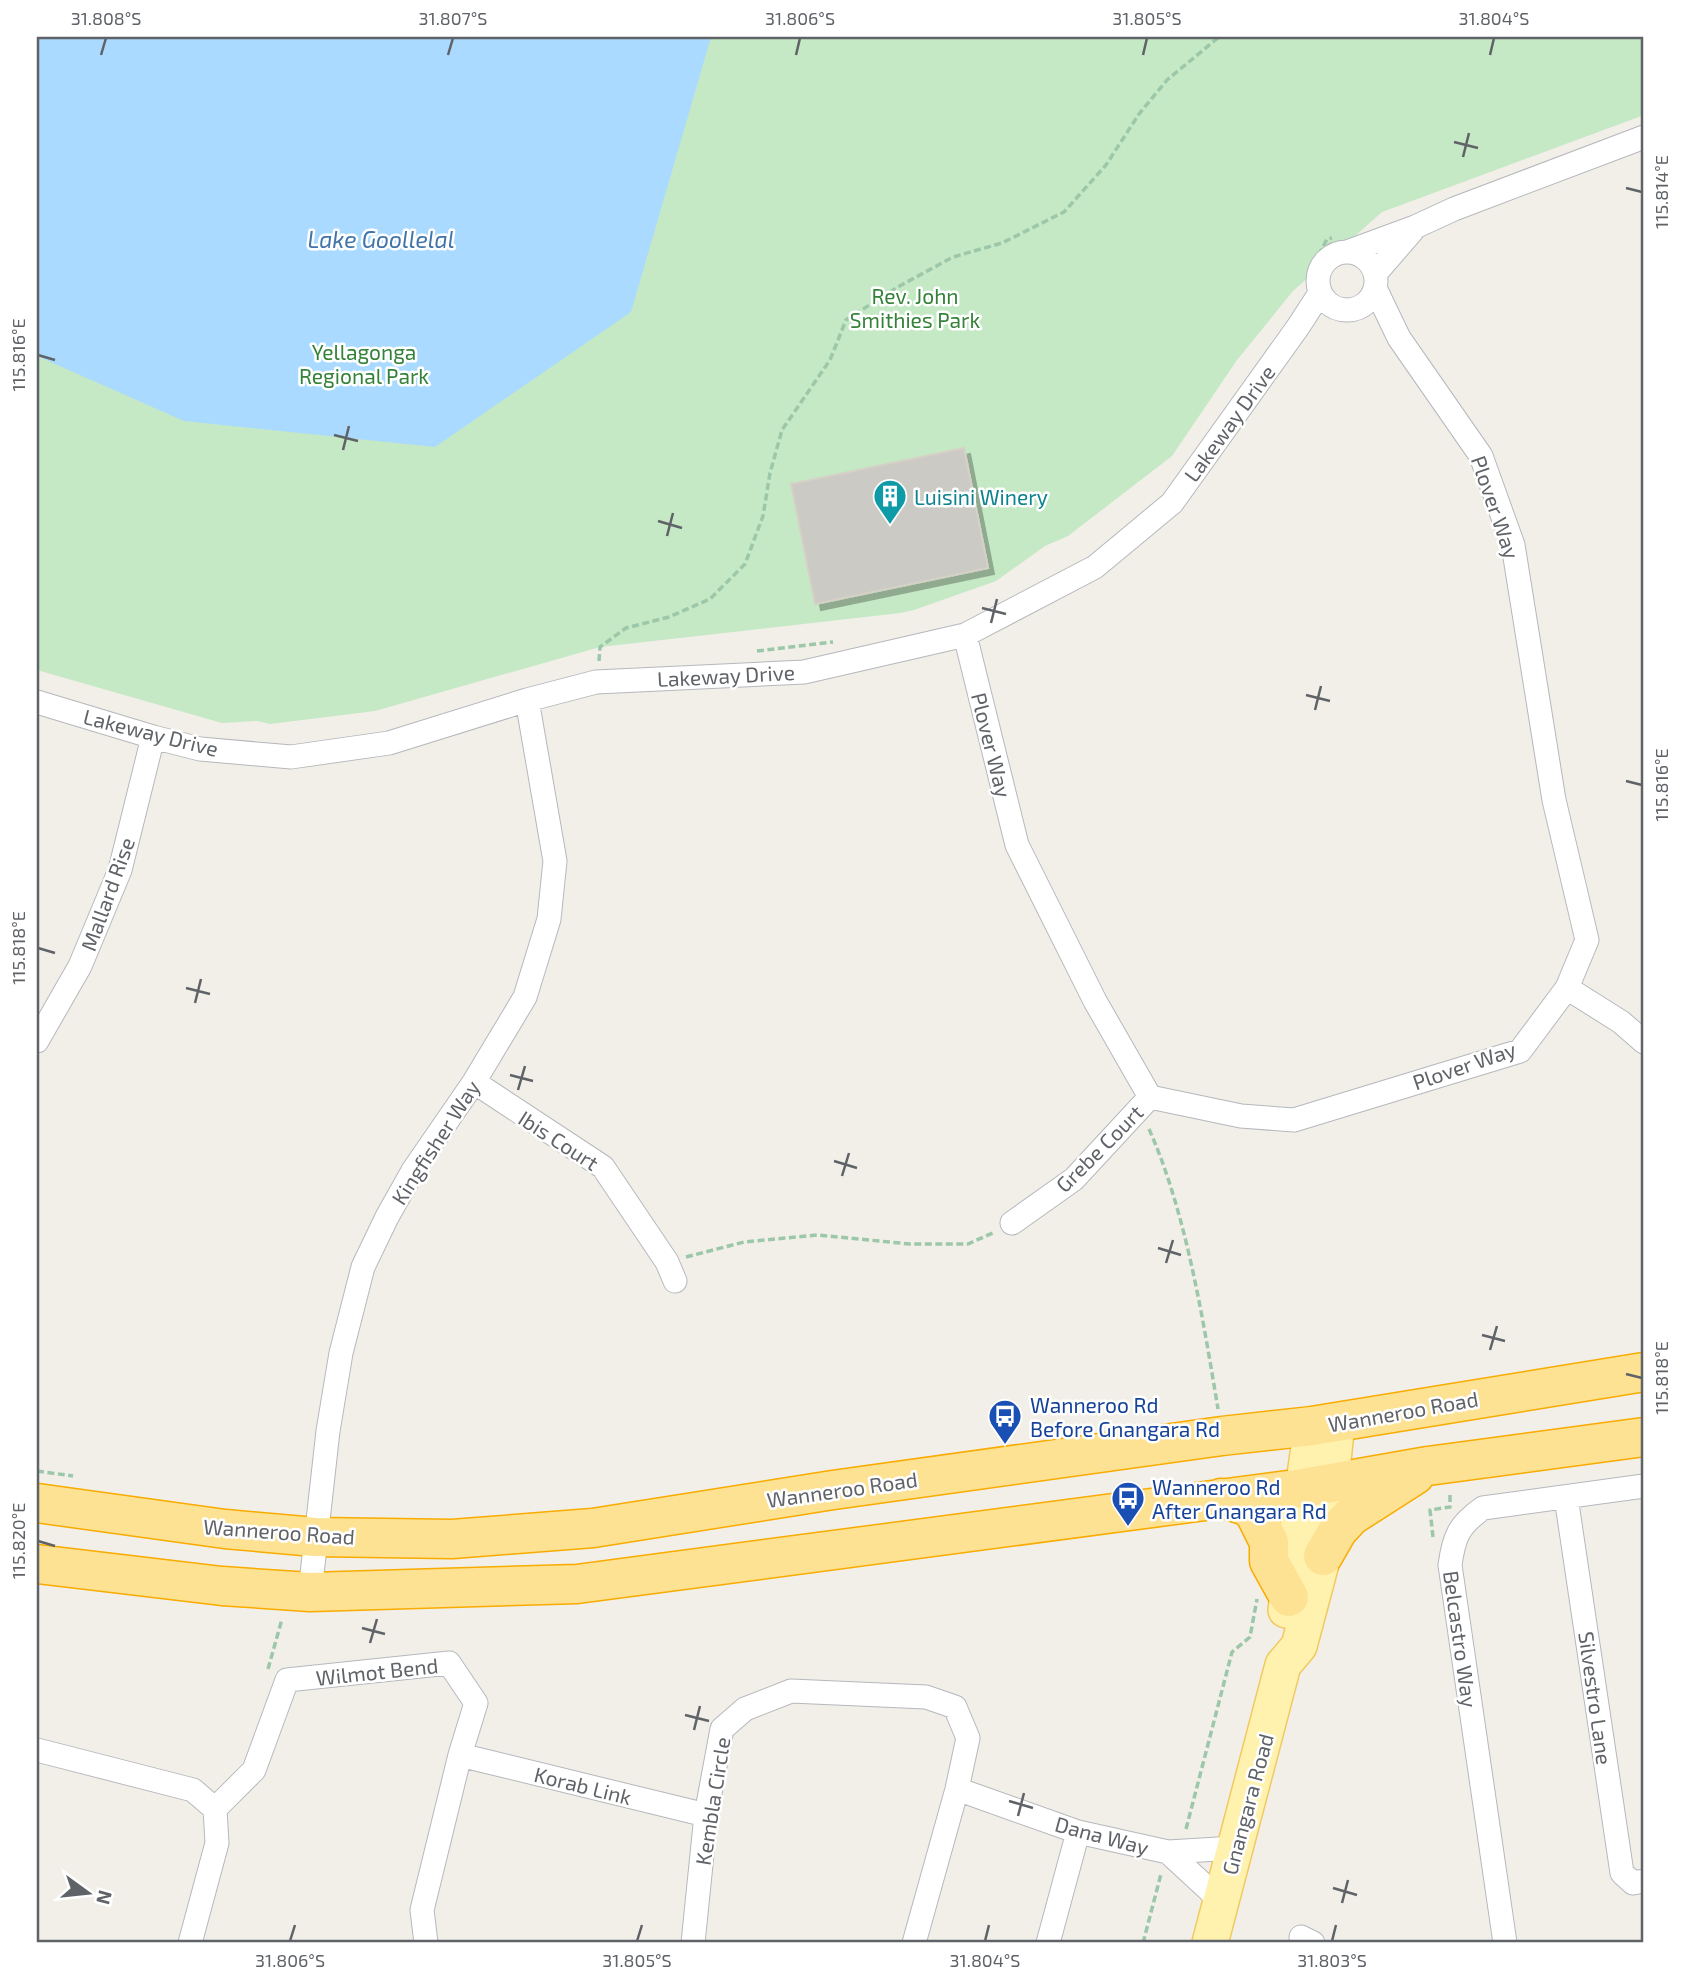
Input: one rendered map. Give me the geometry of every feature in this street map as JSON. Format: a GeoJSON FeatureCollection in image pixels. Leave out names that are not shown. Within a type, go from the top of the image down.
{"type":"FeatureCollection","features":[{"type":"Feature","properties":{"kind":"highway","name":"Wanneroo Road"},"geometry":{"type":"LineString","coordinates":[[37,1503],[225,1529],[315,1537],[452,1539],[593,1528],[833,1490],[1324,1424],[1644,1372]]}},
{"type":"Feature","properties":{"kind":"highway"},"geometry":{"type":"LineString","coordinates":[[37,1564],[222,1586],[310,1592],[577,1584],[808,1555],[1644,1437]]}},
{"type":"Feature","properties":{"kind":"highway"},"geometry":{"type":"LineString","coordinates":[[1323,1556],[1338,1530],[1351,1516],[1428,1466]]}},
{"type":"Feature","properties":{"kind":"highway"},"geometry":{"type":"LineString","coordinates":[[1221,1498],[1246,1506],[1262,1524],[1269,1542],[1273,1595]]}},
{"type":"Feature","properties":{"kind":"main road","name":"Gnangara Road"},"geometry":{"type":"LineString","coordinates":[[1210,1943],[1283,1665],[1299,1646],[1323,1556],[1316,1485],[1324,1424]]}},
{"type":"Feature","properties":{"kind":"main road","name":"Gnangara Road"},"geometry":{"type":"LineString","coordinates":[[1283,1665],[1278,1646],[1273,1595],[1316,1485]]}},
{"type":"Feature","properties":{"kind":"street"},"geometry":{"type":"LineString","coordinates":[[1345,309],[1332,307],[1313,287],[1322,266],[1336,254],[1415,227],[1454,209],[1644,137]]}},
{"type":"Feature","properties":{"kind":"street"},"geometry":{"type":"LineString","coordinates":[[1298,327],[1368,301],[1375,281],[1415,227]]}},
{"type":"Feature","properties":{"kind":"street"},"geometry":{"type":"LineString","coordinates":[[1347,252],[1365,258],[1375,281]]}},
{"type":"Feature","properties":{"kind":"street","name":"Plover Way"},"geometry":{"type":"LineString","coordinates":[[965,635],[1017,845],[1145,1102],[1241,1116],[1294,1120],[1520,1051],[1567,988],[1587,940],[1554,800],[1513,545],[1481,456],[1399,338],[1375,281]]}},
{"type":"Feature","properties":{"kind":"street","name":"Lakeway Drive"},"geometry":{"type":"LineString","coordinates":[[37,702],[153,737],[200,748],[291,757],[389,743],[527,700],[596,682],[804,672],[965,635],[1095,567],[1172,503],[1298,327],[1313,287]]}},
{"type":"Feature","properties":{"kind":"street","name":"Plover Way"},"geometry":{"type":"LineString","coordinates":[[1345,309],[1399,338]]}},
{"type":"Feature","properties":{"kind":"street","name":"Kingfisher Way"},"geometry":{"type":"LineString","coordinates":[[310,1592],[328,1431],[341,1353],[363,1267],[414,1169],[474,1082],[525,998],[550,919],[555,861],[527,700]]}},
{"type":"Feature","properties":{"kind":"street","name":"Mallard Rise"},"geometry":{"type":"LineString","coordinates":[[37,1041],[80,966],[120,870],[153,737]]}},
{"type":"Feature","properties":{"kind":"street"},"geometry":{"type":"LineString","coordinates":[[1567,988],[1621,1022],[1644,1042]]}},
{"type":"Feature","properties":{"kind":"street","name":"Ibis Court"},"geometry":{"type":"LineString","coordinates":[[474,1082],[603,1167],[671,1271]]}},
{"type":"Feature","properties":{"kind":"street","name":"Grebe Court"},"geometry":{"type":"LineString","coordinates":[[1012,1223],[1074,1179],[1145,1102]]}},
{"type":"Feature","properties":{"kind":"street","name":"Belcastro Way"},"geometry":{"type":"LineString","coordinates":[[1505,1943],[1450,1565],[1453,1541],[1465,1521],[1483,1508],[1644,1486]]}},
{"type":"Feature","properties":{"kind":"street","name":"Silvestro Lane"},"geometry":{"type":"LineString","coordinates":[[1566,1497],[1622,1873],[1633,1883],[1644,1881]]}},
{"type":"Feature","properties":{"kind":"street","name":"Wilmot Bend"},"geometry":{"type":"LineString","coordinates":[[215,1809],[254,1770],[287,1680],[449,1663],[476,1703],[460,1755],[422,1910],[426,1943]]}},
{"type":"Feature","properties":{"kind":"street","name":"Kembla Circle"},"geometry":{"type":"LineString","coordinates":[[693,1943],[706,1815],[722,1729],[745,1709],[791,1691],[926,1697],[955,1707],[968,1738],[957,1789],[914,1943]]}},
{"type":"Feature","properties":{"kind":"street"},"geometry":{"type":"LineString","coordinates":[[37,1750],[193,1790],[215,1809],[217,1843],[190,1943]]}},
{"type":"Feature","properties":{"kind":"street","name":"Korab Link"},"geometry":{"type":"LineString","coordinates":[[460,1755],[706,1815]]}},
{"type":"Feature","properties":{"kind":"street","name":"Dana Way"},"geometry":{"type":"LineString","coordinates":[[957,1789],[1079,1832],[1168,1852],[1235,1848]]}},
{"type":"Feature","properties":{"kind":"street"},"geometry":{"type":"LineString","coordinates":[[1048,1943],[1079,1832]]}},
{"type":"Feature","properties":{"kind":"street","name":"Dana Way"},"geometry":{"type":"LineString","coordinates":[[1168,1852],[1221,1901]]}},
{"type":"Feature","properties":{"kind":"path"},"geometry":{"type":"LineString","coordinates":[[608,663],[598,665],[600,647],[626,628],[669,617],[710,599],[745,564],[763,516],[770,473],[782,430],[830,360],[846,320],[896,288],[953,257],[1002,243],[1064,212],[1106,165],[1139,114],[1167,80],[1219,37]]}},
{"type":"Feature","properties":{"kind":"path"},"geometry":{"type":"LineString","coordinates":[[1313,287],[1327,239]]}},
{"type":"Feature","properties":{"kind":"path"},"geometry":{"type":"LineString","coordinates":[[746,652],[841,640]]}},
{"type":"Feature","properties":{"kind":"path"},"geometry":{"type":"LineString","coordinates":[[1145,1102],[1163,1160],[1203,1323],[1222,1436]]}},
{"type":"Feature","properties":{"kind":"path"},"geometry":{"type":"LineString","coordinates":[[671,1271],[744,1241],[817,1235],[911,1244],[968,1244],[1012,1223]]}},
{"type":"Feature","properties":{"kind":"path"},"geometry":{"type":"LineString","coordinates":[[1143,1943],[1168,1852],[1185,1834],[1232,1653],[1250,1637],[1273,1595]]}},
{"type":"Feature","properties":{"kind":"green space","name":"Yellagonga Regional Park"},"geometry":{"type":"Polygon","coordinates":[[[37,37],[1644,37],[1644,115],[1382,212],[1293,291],[1237,360],[1172,456],[1068,536],[1045,546],[996,581],[900,613],[600,647],[375,711],[270,724],[258,721],[222,723],[37,670],[37,37]]]}},
{"type":"Feature","properties":{"kind":"water","name":"Lake Goollelal"},"geometry":{"type":"Polygon","coordinates":[[[37,37],[711,37],[631,312],[435,447],[184,421],[37,356],[37,37]]]}},
{"type":"Feature","properties":{"kind":"building","name":"Luisini Winery"},"geometry":{"type":"Polygon","coordinates":[[[964,448],[988,568],[815,604],[791,484],[964,448]]]}},
{"type":"Feature","properties":{"kind":"place","name":"Luisini Winery"},"geometry":{"type":"Point","coordinates":[890,526]}},
{"type":"Feature","properties":{"kind":"place","name":"Wanneroo Rd Before Gnangara Rd"},"geometry":{"type":"Point","coordinates":[1005,1446]}},
{"type":"Feature","properties":{"kind":"place","name":"Wanneroo Rd After Gnangara Rd"},"geometry":{"type":"Point","coordinates":[1128,1528]}},
{"type":"Feature","properties":{"kind":"park label","name":"Rev. John Smithies Park"},"geometry":{"type":"Point","coordinates":[915,307]}}]}
